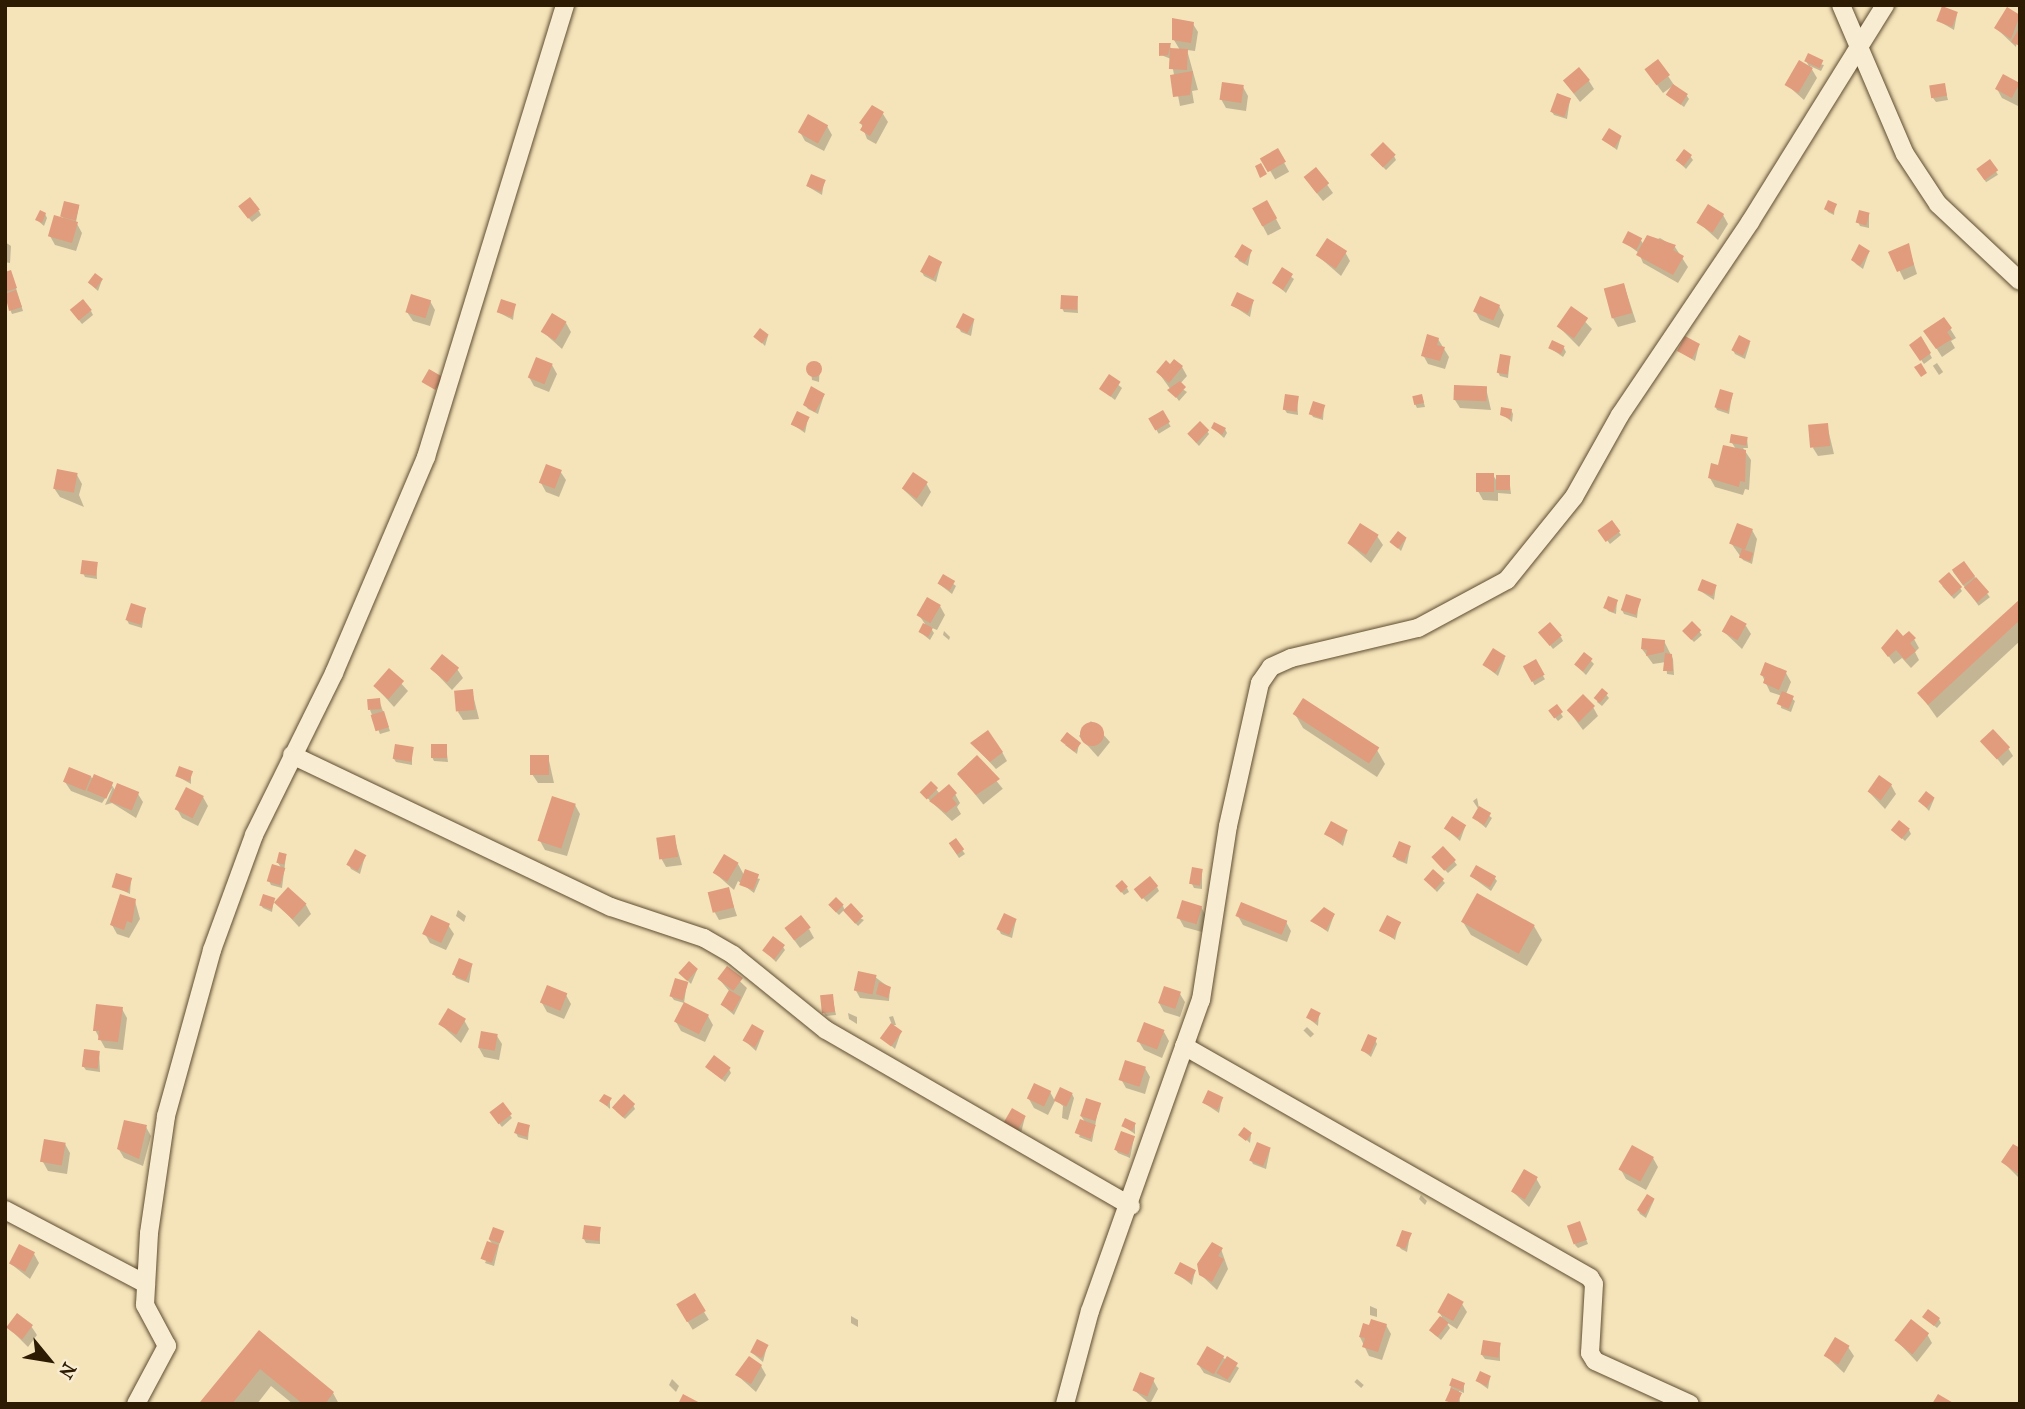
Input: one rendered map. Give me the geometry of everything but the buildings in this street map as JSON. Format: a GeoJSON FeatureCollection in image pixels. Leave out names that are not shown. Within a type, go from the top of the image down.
{"type":"FeatureCollection","features":[{"type":"Feature","properties":{"kind":"street"},"geometry":{"type":"LineString","coordinates":[[135,1404],[167,1346],[165,1337],[148,1315],[146,1284],[149,1233],[169,1103],[212,950],[254,835],[370,593],[386,545],[426,457],[565,5]]}},
{"type":"Feature","properties":{"kind":"street"},"geometry":{"type":"LineString","coordinates":[[1841,5],[1858,53],[1905,154],[1938,204],[2020,281]]}},
{"type":"Feature","properties":{"kind":"street"},"geometry":{"type":"LineString","coordinates":[[1065,1404],[1090,1311],[1130,1206],[1210,960],[1227,825],[1260,683],[1271,667],[1291,658],[1418,628],[1507,580],[1574,497],[1620,415],[1858,53],[1885,5]]}},
{"type":"Feature","properties":{"kind":"street"},"geometry":{"type":"LineString","coordinates":[[292,755],[611,907],[704,938],[733,956],[826,1030],[1130,1206]]}},
{"type":"Feature","properties":{"kind":"street"},"geometry":{"type":"LineString","coordinates":[[1184,1046],[1590,1278],[1590,1353],[1595,1361],[1689,1404]]}},
{"type":"Feature","properties":{"kind":"street"},"geometry":{"type":"LineString","coordinates":[[5,1210],[146,1284]]}}]}
